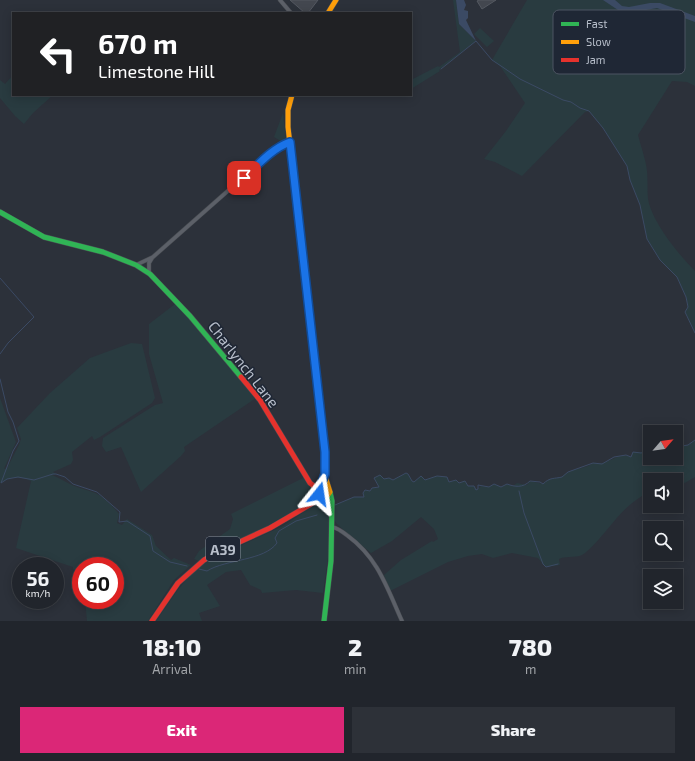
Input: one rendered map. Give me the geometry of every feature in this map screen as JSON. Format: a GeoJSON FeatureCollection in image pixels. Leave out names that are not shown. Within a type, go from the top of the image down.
{"type":"FeatureCollection","features":[{"type":"Feature","properties":{"kind":"main road"},"geometry":{"type":"LineString","coordinates":[[329,12],[336,0]]}},
{"type":"Feature","properties":{"kind":"main road"},"geometry":{"type":"LineString","coordinates":[[292,96],[288,115],[290,142],[325,446],[325,474],[321,493]]}},
{"type":"Feature","properties":{"kind":"main road","name":"Charlynch Lane"},"geometry":{"type":"LineString","coordinates":[[0,212],[31,231],[51,240],[103,252],[136,265],[150,273],[190,316],[256,395],[310,483],[332,504]]}},
{"type":"Feature","properties":{"kind":"main road"},"geometry":{"type":"LineString","coordinates":[[324,621],[331,561],[332,527],[332,504],[325,474]]}},
{"type":"Feature","properties":{"kind":"main road","name":"A39"},"geometry":{"type":"LineString","coordinates":[[152,621],[173,589],[201,562],[226,548],[279,524],[314,501],[321,493],[324,486],[329,490],[328,495],[321,493]]}},
{"type":"Feature","properties":{"kind":"street"},"geometry":{"type":"LineString","coordinates":[[280,0],[289,12]]}},
{"type":"Feature","properties":{"kind":"street"},"geometry":{"type":"LineString","coordinates":[[150,273],[149,263],[153,257],[272,152],[282,145],[290,142]]}},
{"type":"Feature","properties":{"kind":"street"},"geometry":{"type":"LineString","coordinates":[[136,265],[153,257]]}},
{"type":"Feature","properties":{"kind":"street"},"geometry":{"type":"LineString","coordinates":[[332,527],[336,528],[350,538],[370,556],[381,574],[402,621]]}},
{"type":"Feature","properties":{"kind":"shaded area"},"geometry":{"type":"Polygon","coordinates":[[[453,0],[456,0],[459,24],[476,41],[439,70],[440,71],[412,88],[412,79],[438,66],[439,67],[460,52],[453,0]]]}},
{"type":"Feature","properties":{"kind":"shaded area"},"geometry":{"type":"Polygon","coordinates":[[[527,0],[695,0],[695,86],[687,82],[672,81],[638,135],[645,158],[648,199],[655,218],[667,238],[695,271],[695,333],[685,312],[688,307],[686,297],[677,277],[660,260],[647,239],[640,205],[630,180],[627,166],[603,128],[589,111],[585,112],[522,176],[495,162],[484,159],[506,131],[525,103],[500,66],[492,60],[527,0]]]}},
{"type":"Feature","properties":{"kind":"shaded area"},"geometry":{"type":"Polygon","coordinates":[[[480,28],[494,41],[487,47],[474,34],[480,28]]]}},
{"type":"Feature","properties":{"kind":"shaded area"},"geometry":{"type":"Polygon","coordinates":[[[12,76],[12,96],[52,96],[33,113],[24,124],[0,98],[0,80],[5,84],[12,76]]]}},
{"type":"Feature","properties":{"kind":"shaded area"},"geometry":{"type":"Polygon","coordinates":[[[283,113],[286,140],[284,143],[274,137],[283,113]]]}},
{"type":"Feature","properties":{"kind":"shaded area"},"geometry":{"type":"Polygon","coordinates":[[[175,304],[178,305],[256,398],[184,447],[185,451],[181,456],[141,492],[121,447],[106,452],[102,446],[103,438],[155,405],[163,403],[149,354],[149,324],[175,304]]]}},
{"type":"Feature","properties":{"kind":"shaded area"},"geometry":{"type":"Polygon","coordinates":[[[131,343],[142,344],[155,398],[152,403],[100,437],[94,440],[92,436],[72,452],[73,460],[71,464],[53,472],[56,474],[52,475],[99,495],[119,514],[117,523],[122,525],[127,519],[152,535],[156,546],[171,560],[174,558],[191,565],[174,580],[148,621],[87,621],[86,609],[124,609],[124,557],[72,557],[72,567],[64,564],[64,557],[43,557],[16,548],[31,481],[23,478],[15,478],[8,479],[0,483],[0,398],[16,442],[4,469],[7,468],[21,439],[17,428],[50,393],[90,358],[131,343]]]}},
{"type":"Feature","properties":{"kind":"shaded area"},"geometry":{"type":"Polygon","coordinates":[[[695,440],[695,477],[683,484],[683,473],[643,473],[643,496],[622,512],[585,553],[580,556],[559,559],[560,565],[546,567],[538,558],[512,553],[493,558],[482,554],[468,556],[448,562],[390,591],[384,575],[401,560],[432,541],[433,542],[438,539],[434,529],[421,517],[392,541],[371,553],[345,532],[335,521],[335,505],[354,497],[364,497],[363,493],[365,490],[370,491],[372,488],[379,487],[374,478],[380,475],[384,479],[389,478],[393,480],[406,473],[414,482],[421,476],[425,480],[437,476],[447,477],[449,482],[456,480],[459,483],[465,481],[468,486],[474,486],[477,490],[481,486],[489,487],[494,484],[501,487],[507,484],[513,486],[517,483],[527,485],[530,481],[543,484],[550,479],[562,477],[572,471],[588,466],[592,463],[603,463],[620,456],[631,457],[633,452],[643,452],[643,465],[683,465],[683,446],[688,445],[695,440]]]}},
{"type":"Feature","properties":{"kind":"shaded area"},"geometry":{"type":"Polygon","coordinates":[[[305,477],[315,492],[292,513],[272,525],[214,550],[199,561],[194,559],[199,551],[230,529],[233,519],[231,514],[305,477]]]}},
{"type":"Feature","properties":{"kind":"shaded area"},"geometry":{"type":"Polygon","coordinates":[[[316,504],[330,510],[329,551],[323,593],[296,590],[262,593],[261,590],[250,585],[241,570],[226,572],[207,585],[220,606],[199,613],[202,621],[156,621],[192,573],[206,562],[283,526],[316,504]]]}},
{"type":"Feature","properties":{"kind":"water"},"geometry":{"type":"Polygon","coordinates":[[[456,0],[464,0],[466,5],[464,10],[468,11],[468,18],[466,20],[476,41],[459,24],[456,0]]]}},
{"type":"Feature","properties":{"kind":"water"},"geometry":{"type":"Polygon","coordinates":[[[603,0],[615,0],[622,6],[629,7],[650,3],[660,3],[679,10],[662,10],[657,8],[646,10],[618,10],[603,0]]]}},
{"type":"Feature","properties":{"kind":"water"},"geometry":{"type":"Polygon","coordinates":[[[685,12],[695,16],[695,22],[685,18],[685,12]]]}},
{"type":"Feature","properties":{"kind":"building"},"geometry":{"type":"Polygon","coordinates":[[[290,0],[318,0],[309,12],[304,12],[290,0]]]}},
{"type":"Feature","properties":{"kind":"building"},"geometry":{"type":"Polygon","coordinates":[[[496,0],[482,9],[477,1],[496,0]]]}},
{"type":"Feature","properties":{"kind":"waterway"},"geometry":{"type":"LineString","coordinates":[[441,69],[476,41],[492,60],[520,79],[589,111],[603,128],[627,166],[630,180],[640,205],[647,239],[660,260],[677,277],[686,297],[688,307],[685,312],[695,333]]}},
{"type":"Feature","properties":{"kind":"waterway"},"geometry":{"type":"LineString","coordinates":[[0,278],[34,317],[8,343],[0,354]]}},
{"type":"Feature","properties":{"kind":"waterway"},"geometry":{"type":"LineString","coordinates":[[0,379],[8,412],[19,441],[13,451],[1,483],[7,479],[18,477],[34,480],[53,474],[65,477],[73,484],[97,492],[120,512],[119,522],[127,521],[150,536],[153,551],[170,562],[187,566]]}},
{"type":"Feature","properties":{"kind":"waterway"},"geometry":{"type":"LineString","coordinates":[[683,446],[688,445],[695,440]]}},
{"type":"Feature","properties":{"kind":"waterway"},"geometry":{"type":"LineString","coordinates":[[335,505],[354,497],[364,497],[363,493],[365,490],[370,491],[372,488],[379,487],[374,478],[380,475],[384,479],[389,478],[393,480],[406,473],[414,482],[421,476],[425,480],[437,476],[447,477],[449,482],[456,480],[459,483],[465,481],[468,486],[474,486],[476,490],[478,489],[478,485],[489,487],[494,484],[501,487],[507,484],[519,486],[525,485],[530,481],[540,482],[543,484],[550,479],[562,477],[568,472],[593,463],[602,464],[614,457],[626,455],[631,457],[633,452],[643,453]]}},
{"type":"Feature","properties":{"kind":"waterway"},"geometry":{"type":"LineString","coordinates":[[519,491],[524,513],[543,564],[546,567],[558,564]]}},
{"type":"Feature","properties":{"kind":"waterway"},"geometry":{"type":"LineString","coordinates":[[199,569],[207,571],[224,564],[254,557],[263,553],[271,549],[277,543],[275,538],[279,531],[296,521],[317,515]]}},
{"type":"Feature","properties":{"kind":"traffic: fast"},"geometry":{"type":"LineString","coordinates":[[0,212],[44,237],[103,252],[136,265],[150,274],[190,316],[241,377]]}},
{"type":"Feature","properties":{"kind":"traffic: fast"},"geometry":{"type":"LineString","coordinates":[[324,621],[331,561],[332,501],[330,492]]}},
{"type":"Feature","properties":{"kind":"traffic: slow"},"geometry":{"type":"LineString","coordinates":[[329,12],[336,0]]}},
{"type":"Feature","properties":{"kind":"traffic: slow"},"geometry":{"type":"LineString","coordinates":[[292,96],[288,110],[288,127],[316,370]]}},
{"type":"Feature","properties":{"kind":"traffic: slow"},"geometry":{"type":"LineString","coordinates":[[320,495],[327,496],[330,492],[325,476]]}},
{"type":"Feature","properties":{"kind":"traffic: jam"},"geometry":{"type":"LineString","coordinates":[[314,501],[320,487],[324,455],[324,437],[316,370]]}},
{"type":"Feature","properties":{"kind":"traffic: jam"},"geometry":{"type":"LineString","coordinates":[[241,377],[260,400],[310,483],[319,490]]}},
{"type":"Feature","properties":{"kind":"traffic: jam"},"geometry":{"type":"LineString","coordinates":[[152,621],[178,583],[204,560],[270,528],[323,497]]}},
{"type":"Feature","properties":{"kind":"route"},"geometry":{"type":"LineString","coordinates":[[244,178],[272,152],[282,145],[290,142],[326,464],[325,474],[319,494]]}}]}
